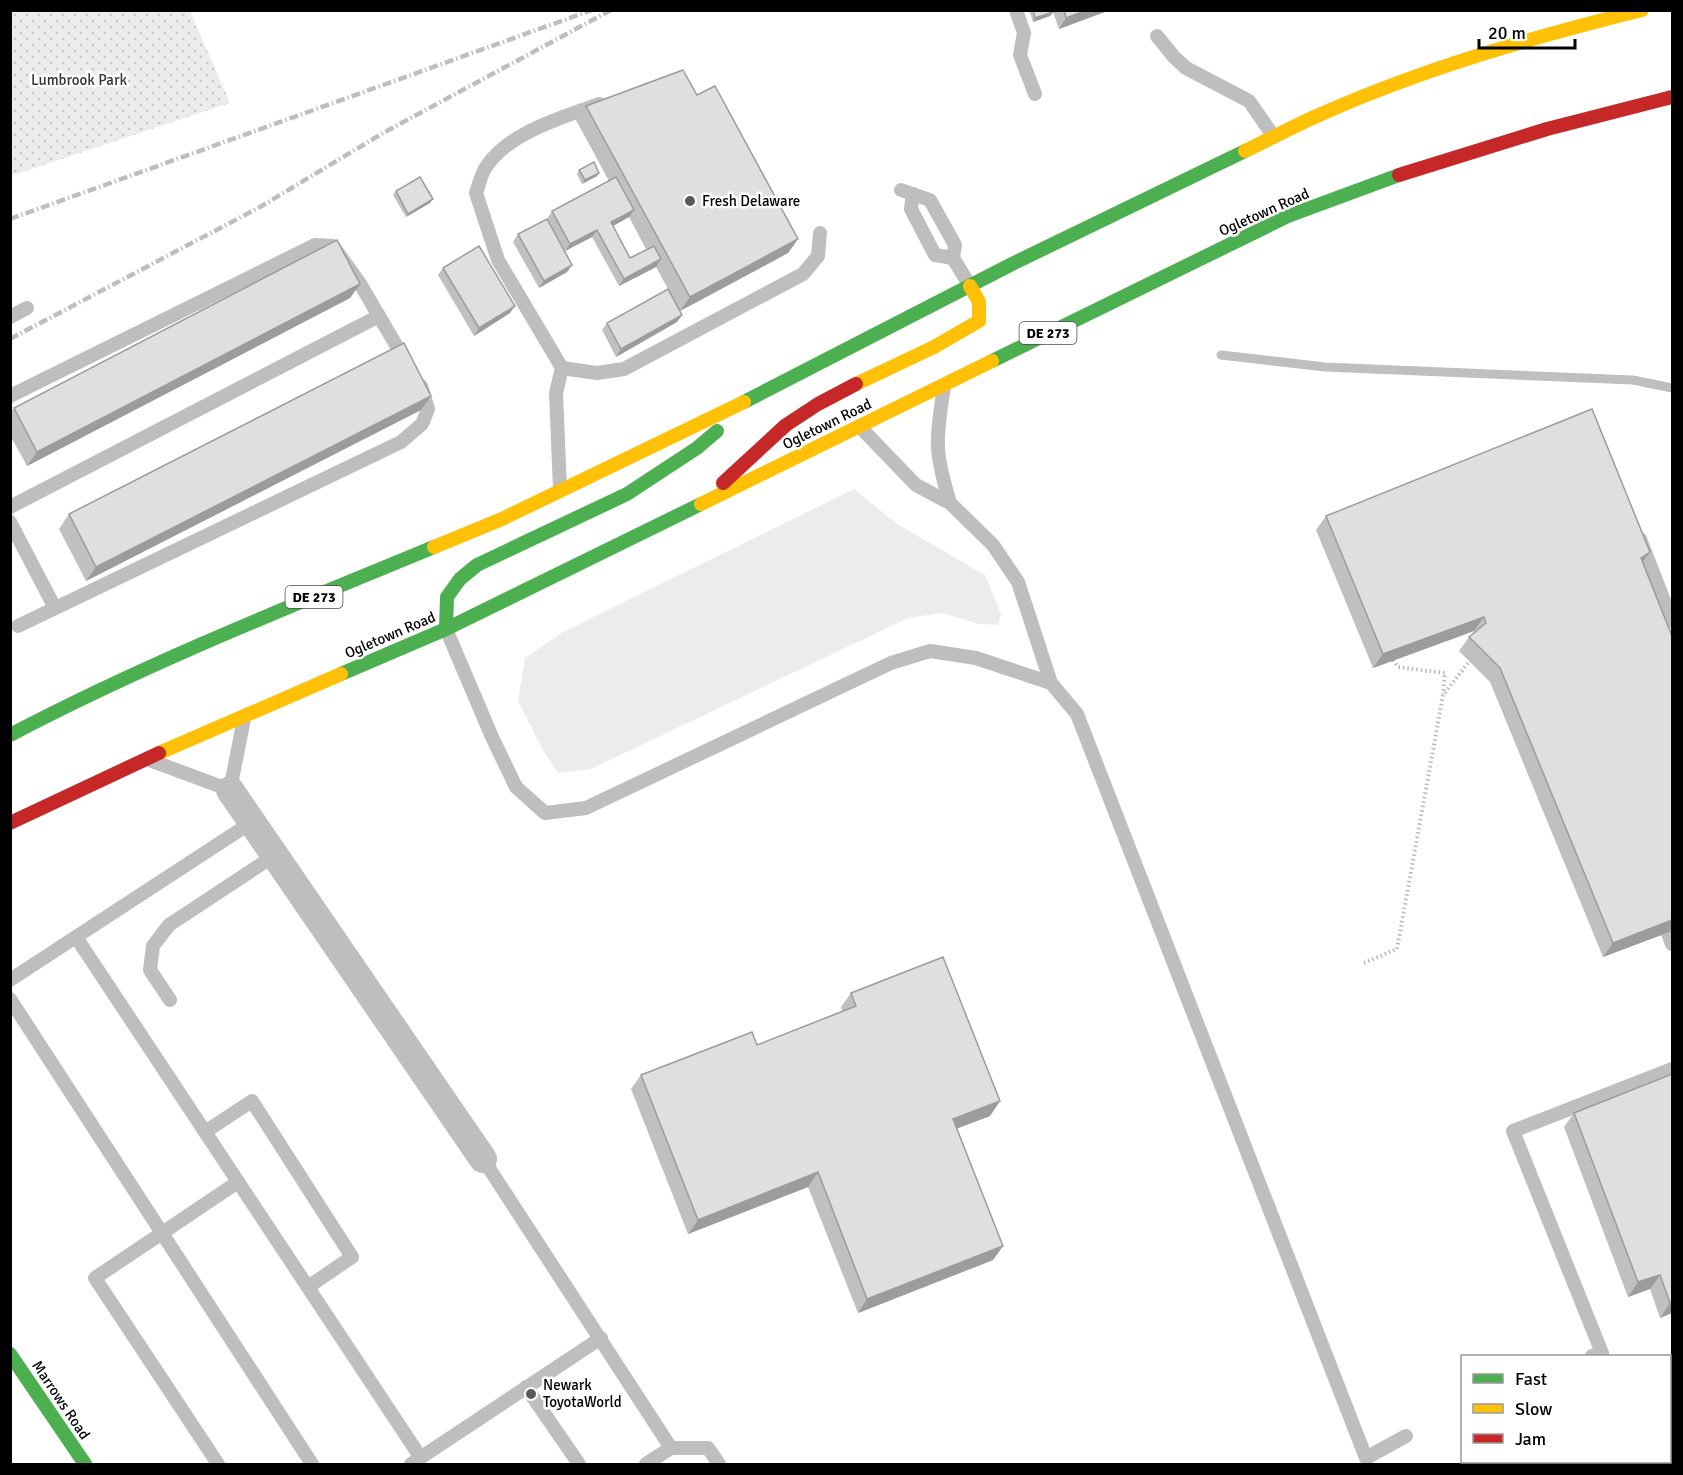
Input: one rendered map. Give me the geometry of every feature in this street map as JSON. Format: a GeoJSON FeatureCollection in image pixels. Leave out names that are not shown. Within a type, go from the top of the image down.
{"type":"FeatureCollection","features":[{"type":"Feature","properties":{"kind":"main road"},"geometry":{"type":"LineString","coordinates":[[1598,21],[1620,10]]}},
{"type":"Feature","properties":{"kind":"main road","name":"DE 273"},"geometry":{"type":"LineString","coordinates":[[10,735],[69,704],[184,651],[502,519],[762,393],[970,286],[1320,114],[1388,87],[1467,60],[1642,10]]}},
{"type":"Feature","properties":{"kind":"main road","name":"Ogletown Road"},"geometry":{"type":"LineString","coordinates":[[10,823],[245,714],[446,629],[1288,216],[1427,165],[1547,129],[1672,97]]}},
{"type":"Feature","properties":{"kind":"main road"},"geometry":{"type":"LineString","coordinates":[[701,505],[764,444],[796,418],[853,386],[958,335],[980,321],[979,302],[970,286]]}},
{"type":"Feature","properties":{"kind":"main road"},"geometry":{"type":"LineString","coordinates":[[446,629],[447,597],[460,579],[477,565],[627,494],[696,448],[762,393]]}},
{"type":"Feature","properties":{"kind":"main road","name":"Marrows Road"},"geometry":{"type":"LineString","coordinates":[[10,1354],[85,1464]]}},
{"type":"Feature","properties":{"kind":"street"},"geometry":{"type":"LineString","coordinates":[[230,790],[483,1159]]}},
{"type":"Feature","properties":{"kind":"lane"},"geometry":{"type":"LineString","coordinates":[[1016,10],[1024,33],[1020,55],[1035,94]]}},
{"type":"Feature","properties":{"kind":"lane"},"geometry":{"type":"LineString","coordinates":[[1157,36],[1186,68],[1249,101],[1274,137]]}},
{"type":"Feature","properties":{"kind":"lane"},"geometry":{"type":"LineString","coordinates":[[560,491],[556,393],[562,368],[498,260],[476,193],[486,167],[510,142],[541,126],[599,104]]}},
{"type":"Feature","properties":{"kind":"lane"},"geometry":{"type":"LineString","coordinates":[[952,258],[935,255],[911,209],[907,192],[930,200],[955,245],[952,258],[970,286]]}},
{"type":"Feature","properties":{"kind":"lane"},"geometry":{"type":"LineString","coordinates":[[562,368],[597,373],[624,369],[803,274],[818,256],[820,233]]}},
{"type":"Feature","properties":{"kind":"lane"},"geometry":{"type":"LineString","coordinates":[[10,396],[315,245],[333,246],[359,282],[424,392],[428,409],[422,424],[401,442],[18,626]]}},
{"type":"Feature","properties":{"kind":"lane"},"geometry":{"type":"LineString","coordinates":[[10,317],[27,308]]}},
{"type":"Feature","properties":{"kind":"lane"},"geometry":{"type":"LineString","coordinates":[[10,507],[379,316]]}},
{"type":"Feature","properties":{"kind":"lane"},"geometry":{"type":"LineString","coordinates":[[945,384],[938,446],[940,465],[950,503]]}},
{"type":"Feature","properties":{"kind":"lane"},"geometry":{"type":"LineString","coordinates":[[860,427],[916,485],[950,503],[993,545],[1018,582],[1051,683],[1077,714],[1366,1458],[1406,1436]]}},
{"type":"Feature","properties":{"kind":"lane"},"geometry":{"type":"LineString","coordinates":[[10,522],[55,608]]}},
{"type":"Feature","properties":{"kind":"lane"},"geometry":{"type":"LineString","coordinates":[[1634,525],[1672,621]]}},
{"type":"Feature","properties":{"kind":"lane"},"geometry":{"type":"LineString","coordinates":[[446,629],[516,787],[545,813],[586,808],[891,663],[930,651],[976,658],[1051,683]]}},
{"type":"Feature","properties":{"kind":"lane"},"geometry":{"type":"LineString","coordinates":[[144,759],[230,790],[245,714]]}},
{"type":"Feature","properties":{"kind":"lane"},"geometry":{"type":"LineString","coordinates":[[10,980],[252,822]]}},
{"type":"Feature","properties":{"kind":"lane"},"geometry":{"type":"LineString","coordinates":[[170,1000],[150,970],[153,946],[169,925],[274,855]]}},
{"type":"Feature","properties":{"kind":"lane"},"geometry":{"type":"LineString","coordinates":[[76,937],[308,1287],[416,1461],[601,1338]]}},
{"type":"Feature","properties":{"kind":"lane"},"geometry":{"type":"LineString","coordinates":[[10,999],[312,1464]]}},
{"type":"Feature","properties":{"kind":"lane"},"geometry":{"type":"LineString","coordinates":[[1595,1355],[1602,1353],[1513,1131],[1672,1069]]}},
{"type":"Feature","properties":{"kind":"lane"},"geometry":{"type":"LineString","coordinates":[[205,1132],[252,1101],[352,1257],[308,1287]]}},
{"type":"Feature","properties":{"kind":"lane"},"geometry":{"type":"LineString","coordinates":[[483,1159],[671,1448]]}},
{"type":"Feature","properties":{"kind":"lane"},"geometry":{"type":"LineString","coordinates":[[218,1464],[95,1278],[238,1182]]}},
{"type":"Feature","properties":{"kind":"lane"},"geometry":{"type":"LineString","coordinates":[[526,1387],[579,1464]]}},
{"type":"Feature","properties":{"kind":"lane"},"geometry":{"type":"LineString","coordinates":[[646,1464],[671,1448],[708,1448],[718,1464]]}},
{"type":"Feature","properties":{"kind":"path"},"geometry":{"type":"LineString","coordinates":[[1364,963],[1397,949],[1443,695],[1445,673],[1398,667],[1394,660]]}},
{"type":"Feature","properties":{"kind":"path"},"geometry":{"type":"LineString","coordinates":[[1443,695],[1469,662]]}},
{"type":"Feature","properties":{"kind":"green space","name":"Lumbrook Park"},"geometry":{"type":"Polygon","coordinates":[[[10,11],[190,11],[230,103],[11,176],[10,11]]]}},
{"type":"Feature","properties":{"kind":"green space"},"geometry":{"type":"Polygon","coordinates":[[[854,489],[897,524],[985,575],[1001,614],[998,625],[979,624],[943,613],[908,618],[591,769],[558,773],[544,752],[518,701],[525,658],[563,632],[854,489]]]}},
{"type":"Feature","properties":{"kind":"building"},"geometry":{"type":"Polygon","coordinates":[[[1033,10],[1052,10],[1053,12],[1035,18],[1033,10]]]}},
{"type":"Feature","properties":{"kind":"building"},"geometry":{"type":"Polygon","coordinates":[[[1064,10],[1087,10],[1066,18],[1064,10]]]}},
{"type":"Feature","properties":{"kind":"building","name":"Fresh Delaware"},"geometry":{"type":"Polygon","coordinates":[[[683,70],[697,95],[715,86],[798,239],[690,297],[586,106],[683,70]]]}},
{"type":"Feature","properties":{"kind":"building"},"geometry":{"type":"Polygon","coordinates":[[[594,162],[599,173],[585,180],[579,170],[594,162]]]}},
{"type":"Feature","properties":{"kind":"building"},"geometry":{"type":"Polygon","coordinates":[[[420,177],[433,199],[408,214],[396,191],[420,177]]]}},
{"type":"Feature","properties":{"kind":"building"},"geometry":{"type":"Polygon","coordinates":[[[616,177],[634,210],[611,222],[630,258],[654,246],[661,259],[624,279],[597,230],[570,244],[552,211],[616,177]]]}},
{"type":"Feature","properties":{"kind":"building"},"geometry":{"type":"Polygon","coordinates":[[[547,219],[572,265],[544,281],[518,234],[547,219]]]}},
{"type":"Feature","properties":{"kind":"building"},"geometry":{"type":"Polygon","coordinates":[[[337,240],[360,284],[37,452],[14,408],[337,240]]]}},
{"type":"Feature","properties":{"kind":"building"},"geometry":{"type":"Polygon","coordinates":[[[479,246],[515,306],[479,328],[443,268],[479,246]]]}},
{"type":"Feature","properties":{"kind":"building"},"geometry":{"type":"Polygon","coordinates":[[[668,289],[682,315],[621,349],[607,323],[668,289]]]}},
{"type":"Feature","properties":{"kind":"building"},"geometry":{"type":"Polygon","coordinates":[[[404,343],[431,396],[96,567],[69,514],[404,343]]]}},
{"type":"Feature","properties":{"kind":"building"},"geometry":{"type":"Polygon","coordinates":[[[1592,409],[1650,552],[1641,558],[1672,636],[1672,920],[1613,943],[1500,668],[1469,637],[1486,623],[1484,617],[1383,654],[1326,516],[1592,409]]]}},
{"type":"Feature","properties":{"kind":"building"},"geometry":{"type":"Polygon","coordinates":[[[943,957],[1000,1101],[953,1119],[1003,1246],[867,1299],[818,1172],[698,1220],[641,1075],[752,1032],[757,1045],[856,1006],[851,993],[943,957]]]}},
{"type":"Feature","properties":{"kind":"building"},"geometry":{"type":"Polygon","coordinates":[[[1672,1074],[1672,1302],[1670,1303],[1660,1275],[1638,1282],[1574,1113],[1672,1074]]]}},
{"type":"Feature","properties":{"kind":"waterway"},"geometry":{"type":"LineString","coordinates":[[1221,355],[1325,367],[1633,380],[1672,388]]}},
{"type":"Feature","properties":{"kind":"railway"},"geometry":{"type":"LineString","coordinates":[[10,219],[592,10]]}},
{"type":"Feature","properties":{"kind":"railway"},"geometry":{"type":"LineString","coordinates":[[10,339],[260,207],[383,133],[611,10]]}},
{"type":"Feature","properties":{"kind":"traffic: fast"},"geometry":{"type":"LineString","coordinates":[[744,402],[1014,263],[1245,151]]}},
{"type":"Feature","properties":{"kind":"traffic: fast"},"geometry":{"type":"LineString","coordinates":[[992,361],[1288,216],[1399,175]]}},
{"type":"Feature","properties":{"kind":"traffic: fast"},"geometry":{"type":"LineString","coordinates":[[446,629],[447,597],[460,579],[477,565],[627,494],[697,448],[717,431]]}},
{"type":"Feature","properties":{"kind":"traffic: fast"},"geometry":{"type":"LineString","coordinates":[[341,674],[446,629],[701,504]]}},
{"type":"Feature","properties":{"kind":"traffic: fast"},"geometry":{"type":"LineString","coordinates":[[10,735],[167,659],[434,547]]}},
{"type":"Feature","properties":{"kind":"traffic: fast"},"geometry":{"type":"LineString","coordinates":[[10,1354],[85,1464]]}},
{"type":"Feature","properties":{"kind":"traffic: slow"},"geometry":{"type":"LineString","coordinates":[[1245,151],[1319,115],[1398,83],[1478,55],[1642,10]]}},
{"type":"Feature","properties":{"kind":"traffic: slow"},"geometry":{"type":"LineString","coordinates":[[856,384],[934,347],[979,321],[979,302],[970,286]]}},
{"type":"Feature","properties":{"kind":"traffic: slow"},"geometry":{"type":"LineString","coordinates":[[701,504],[992,361]]}},
{"type":"Feature","properties":{"kind":"traffic: slow"},"geometry":{"type":"LineString","coordinates":[[434,547],[502,519],[744,402]]}},
{"type":"Feature","properties":{"kind":"traffic: slow"},"geometry":{"type":"LineString","coordinates":[[159,753],[341,674]]}},
{"type":"Feature","properties":{"kind":"traffic: jam"},"geometry":{"type":"LineString","coordinates":[[1399,175],[1547,129],[1672,97]]}},
{"type":"Feature","properties":{"kind":"traffic: jam"},"geometry":{"type":"LineString","coordinates":[[723,483],[786,425],[818,404],[856,384]]}},
{"type":"Feature","properties":{"kind":"traffic: jam"},"geometry":{"type":"LineString","coordinates":[[10,823],[159,753]]}},
{"type":"Feature","properties":{"kind":"place","name":"Fresh Delaware"},"geometry":{"type":"Point","coordinates":[690,201]}},
{"type":"Feature","properties":{"kind":"place","name":"Newark ToyotaWorld"},"geometry":{"type":"Point","coordinates":[531,1394]}}]}
